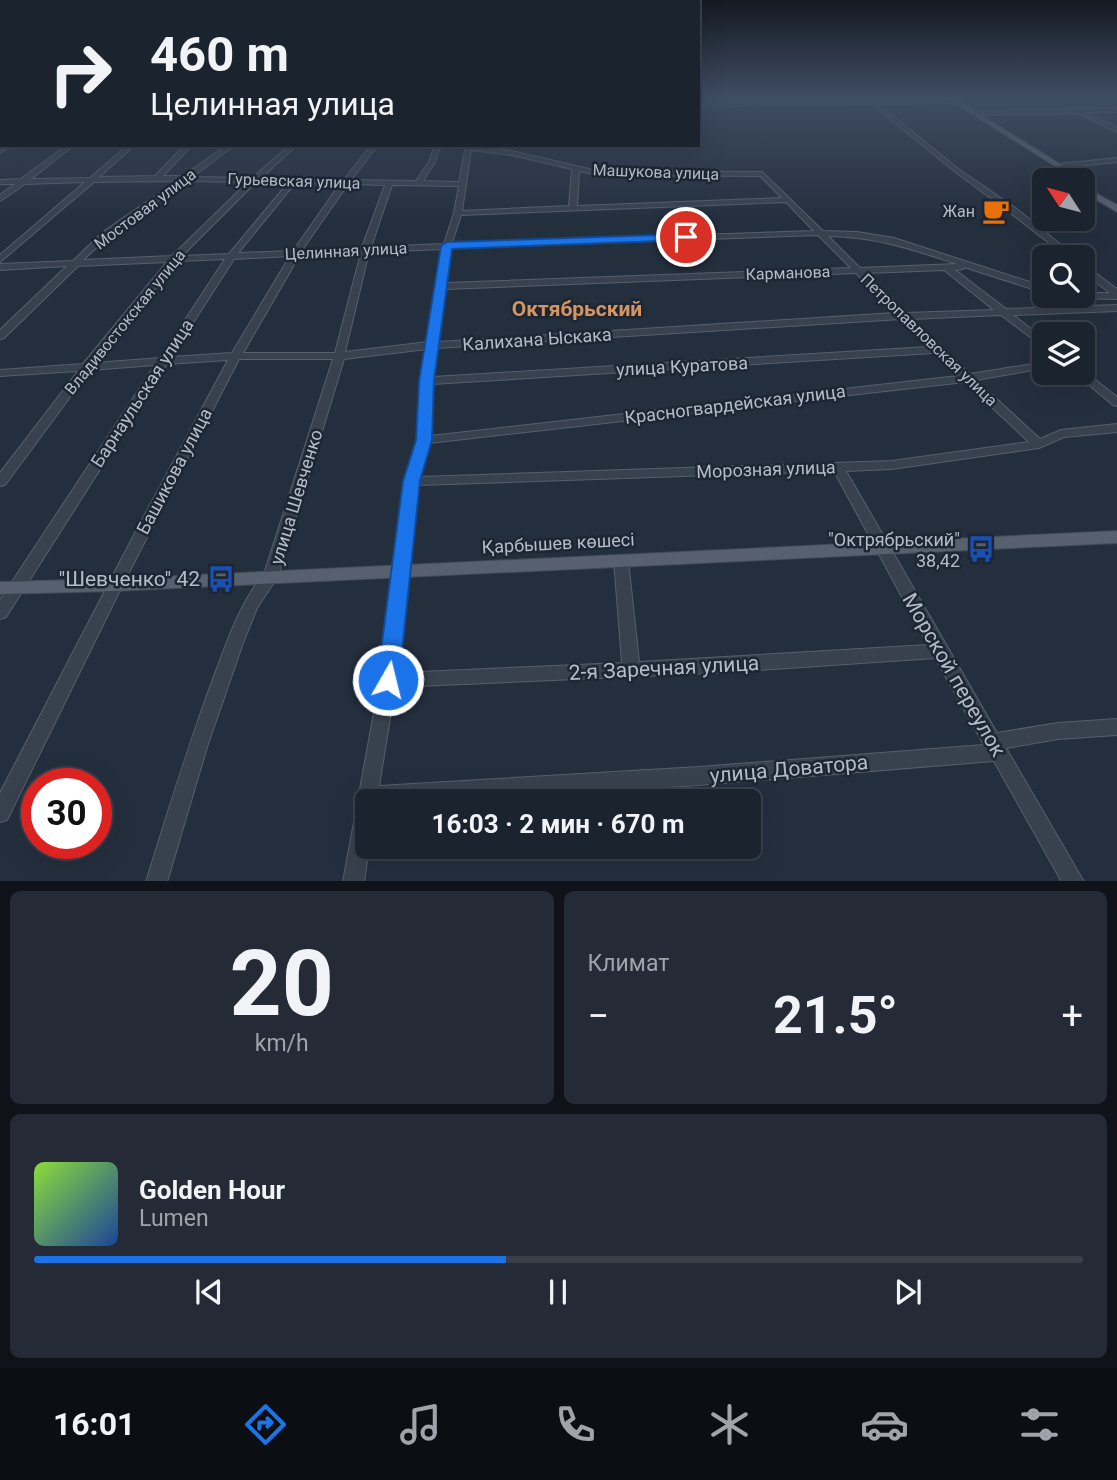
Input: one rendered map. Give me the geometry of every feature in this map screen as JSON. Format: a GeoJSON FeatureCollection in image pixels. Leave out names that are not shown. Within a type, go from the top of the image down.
{"type":"FeatureCollection","features":[{"type":"Feature","properties":{"kind":"main road"},"geometry":{"type":"LineString","coordinates":[[1009,138],[1059,168]]}},
{"type":"Feature","properties":{"kind":"main road"},"geometry":{"type":"LineString","coordinates":[[1012,138],[1057,168]]}},
{"type":"Feature","properties":{"kind":"main road"},"geometry":{"type":"LineString","coordinates":[[1096,189],[1117,202]]}},
{"type":"Feature","properties":{"kind":"main road"},"geometry":{"type":"LineString","coordinates":[[1096,196],[1117,209]]}},
{"type":"Feature","properties":{"kind":"main road","name":"Қарбышев көшесі"},"geometry":{"type":"LineString","coordinates":[[8,587],[114,585],[1117,537]]}},
{"type":"Feature","properties":{"kind":"street"},"geometry":{"type":"LineString","coordinates":[[917,138],[1057,245]]}},
{"type":"Feature","properties":{"kind":"street"},"geometry":{"type":"LineString","coordinates":[[0,199],[68,147]]}},
{"type":"Feature","properties":{"kind":"street"},"geometry":{"type":"LineString","coordinates":[[0,259],[130,147]]}},
{"type":"Feature","properties":{"kind":"street"},"geometry":{"type":"LineString","coordinates":[[157,178],[187,147]]}},
{"type":"Feature","properties":{"kind":"street","name":"Мостовая улица"},"geometry":{"type":"LineString","coordinates":[[0,336],[106,234],[229,147]]}},
{"type":"Feature","properties":{"kind":"street","name":"Владивостокская улица"},"geometry":{"type":"LineString","coordinates":[[0,482],[88,365],[173,260],[292,147]]}},
{"type":"Feature","properties":{"kind":"street","name":"Башикова улица"},"geometry":{"type":"LineString","coordinates":[[0,813],[114,585],[236,356],[294,254],[343,183],[373,147]]}},
{"type":"Feature","properties":{"kind":"street"},"geometry":{"type":"LineString","coordinates":[[417,184],[432,162],[437,147]]}},
{"type":"Feature","properties":{"kind":"street"},"geometry":{"type":"LineString","coordinates":[[368,789],[388,680],[412,481],[424,440],[426,381],[447,246],[458,213],[469,147]]}},
{"type":"Feature","properties":{"kind":"street","name":"Машукова улица"},"geometry":{"type":"LineString","coordinates":[[469,147],[610,173],[762,174]]}},
{"type":"Feature","properties":{"kind":"street"},"geometry":{"type":"LineString","coordinates":[[1053,165],[1117,160]]}},
{"type":"Feature","properties":{"kind":"street"},"geometry":{"type":"LineString","coordinates":[[573,209],[576,167]]}},
{"type":"Feature","properties":{"kind":"street","name":"Петропавловская улица"},"geometry":{"type":"LineString","coordinates":[[762,174],[902,316],[1039,444]]}},
{"type":"Feature","properties":{"kind":"street","name":"Гурьевская улица"},"geometry":{"type":"LineString","coordinates":[[0,182],[186,178],[462,184]]}},
{"type":"Feature","properties":{"kind":"street","name":"Барнаульская улица"},"geometry":{"type":"LineString","coordinates":[[0,613],[8,587],[230,258],[293,181]]}},
{"type":"Feature","properties":{"kind":"street","name":"улица Шевченко"},"geometry":{"type":"LineString","coordinates":[[156,881],[213,701],[242,624],[262,586],[271,576],[339,356],[366,249],[389,184]]}},
{"type":"Feature","properties":{"kind":"street"},"geometry":{"type":"LineString","coordinates":[[458,213],[785,200]]}},
{"type":"Feature","properties":{"kind":"street"},"geometry":{"type":"LineString","coordinates":[[818,233],[857,234],[891,240],[1032,286]]}},
{"type":"Feature","properties":{"kind":"street","name":"Целинная улица"},"geometry":{"type":"LineString","coordinates":[[0,267],[230,258],[366,249],[818,233]]}},
{"type":"Feature","properties":{"kind":"street","name":"Карманова"},"geometry":{"type":"LineString","coordinates":[[442,286],[965,266]]}},
{"type":"Feature","properties":{"kind":"street"},"geometry":{"type":"LineString","coordinates":[[947,268],[1032,335]]}},
{"type":"Feature","properties":{"kind":"street"},"geometry":{"type":"LineString","coordinates":[[1095,277],[1117,295]]}},
{"type":"Feature","properties":{"kind":"street"},"geometry":{"type":"LineString","coordinates":[[1095,296],[1117,295]]}},
{"type":"Feature","properties":{"kind":"street","name":"Калихана Ыскака"},"geometry":{"type":"LineString","coordinates":[[0,373],[236,356],[339,356],[432,345],[902,316],[1117,308]]}},
{"type":"Feature","properties":{"kind":"street","name":"улица Куратова"},"geometry":{"type":"LineString","coordinates":[[426,381],[937,350]]}},
{"type":"Feature","properties":{"kind":"street","name":"Красногвардейская улица"},"geometry":{"type":"LineString","coordinates":[[424,440],[967,378],[1032,367]]}},
{"type":"Feature","properties":{"kind":"street"},"geometry":{"type":"LineString","coordinates":[[1095,385],[1117,402]]}},
{"type":"Feature","properties":{"kind":"street","name":"Морозная улица"},"geometry":{"type":"LineString","coordinates":[[412,481],[892,465],[1039,444],[1061,434],[1117,428]]}},
{"type":"Feature","properties":{"kind":"street","name":"Морской переулок"},"geometry":{"type":"LineString","coordinates":[[838,467],[940,652],[1074,881]]}},
{"type":"Feature","properties":{"kind":"street"},"geometry":{"type":"LineString","coordinates":[[621,559],[631,670]]}},
{"type":"Feature","properties":{"kind":"street","name":"2-я Заречная улица"},"geometry":{"type":"LineString","coordinates":[[388,680],[631,670],[940,652]]}},
{"type":"Feature","properties":{"kind":"street","name":"улица Доватора"},"geometry":{"type":"LineString","coordinates":[[483,789],[699,776],[992,753],[993,742],[1058,731],[1117,727]]}},
{"type":"Feature","properties":{"kind":"street"},"geometry":{"type":"LineString","coordinates":[[353,881],[357,859]]}},
{"type":"Feature","properties":{"kind":"place","name":"Жан"},"geometry":{"type":"Point","coordinates":[996,211]}},
{"type":"Feature","properties":{"kind":"place","name":"\"Октрябрьский\" 38,42"},"geometry":{"type":"Point","coordinates":[981,549]}},
{"type":"Feature","properties":{"kind":"place","name":"\"Шевченко\" 42"},"geometry":{"type":"Point","coordinates":[221,579]}},
{"type":"Feature","properties":{"kind":"district","name":"Октябрьский"},"geometry":{"type":"Point","coordinates":[577,309]}},
{"type":"Feature","properties":{"kind":"route"},"geometry":{"type":"LineString","coordinates":[[388,680],[412,481],[424,440],[426,381],[447,246],[686,237]]}}]}
